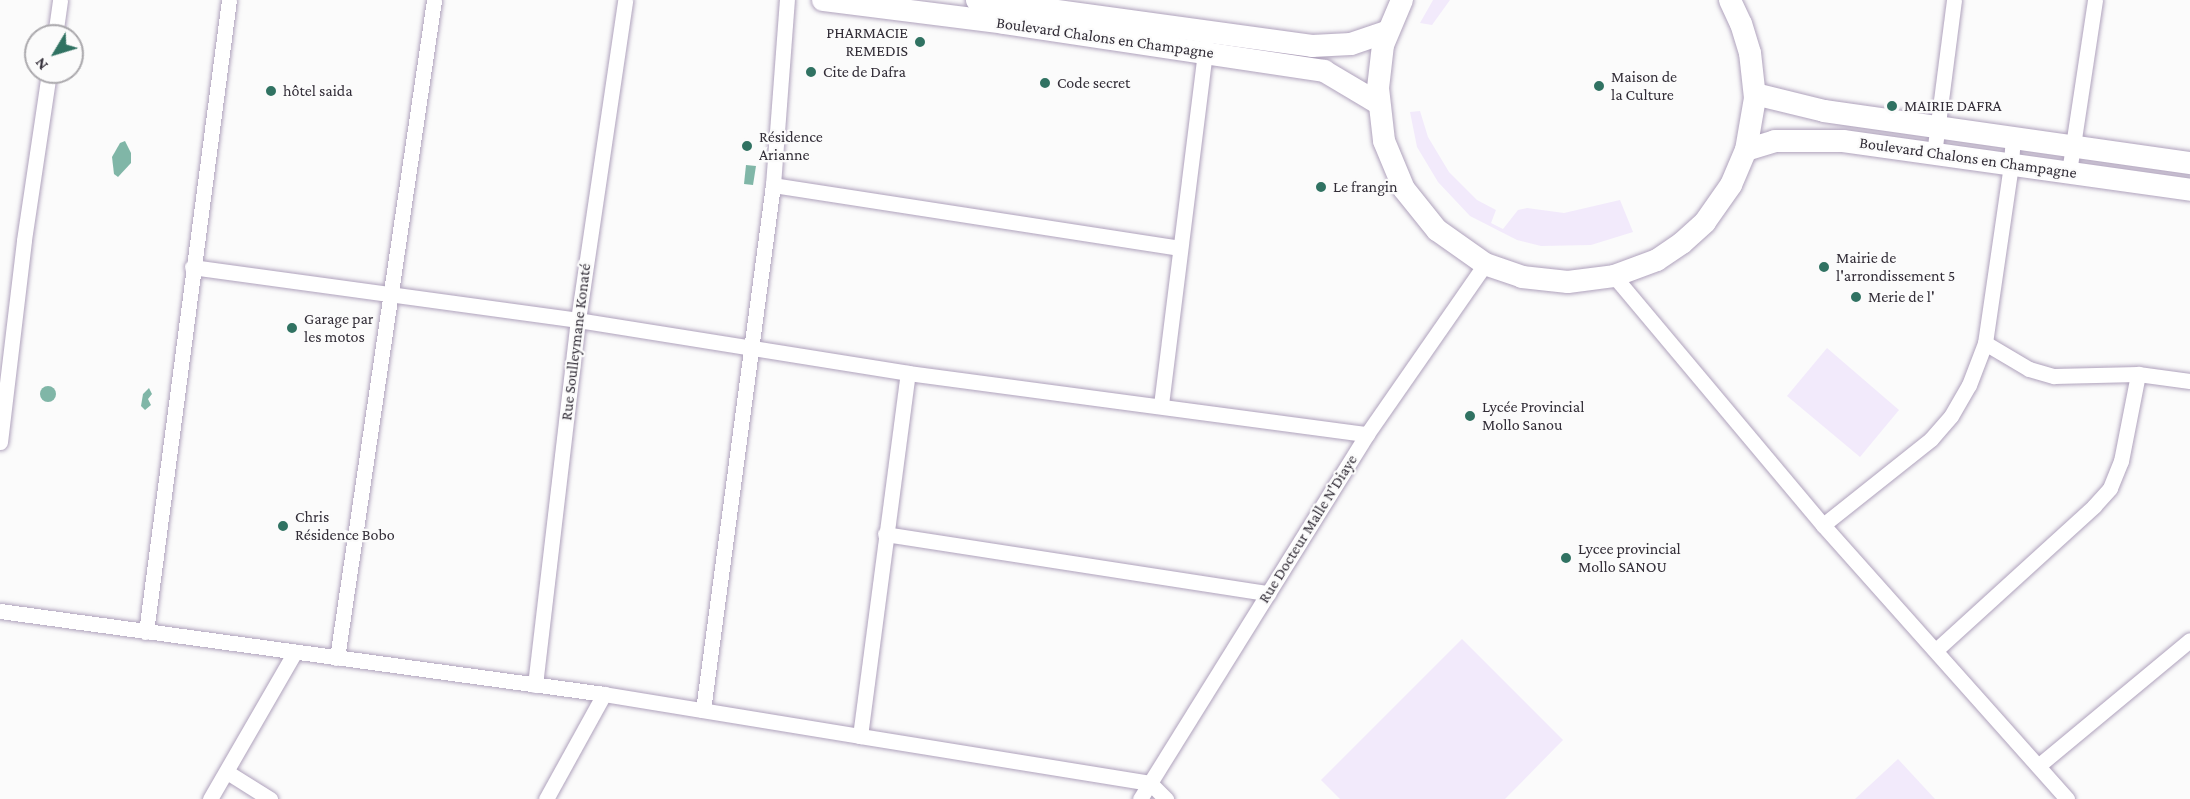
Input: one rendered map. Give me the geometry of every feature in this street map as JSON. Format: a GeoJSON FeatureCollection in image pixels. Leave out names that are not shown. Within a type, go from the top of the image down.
{"type":"FeatureCollection","features":[{"type":"Feature","properties":{"kind":"main road","name":"Boulevard Chalons en Champagne"},"geometry":{"type":"LineString","coordinates":[[824,0],[1006,9],[1207,43],[1324,71],[1378,103]]}},
{"type":"Feature","properties":{"kind":"main road","name":"Boulevard Chalons en Champagne"},"geometry":{"type":"LineString","coordinates":[[977,0],[1006,9]]}},
{"type":"Feature","properties":{"kind":"main road"},"geometry":{"type":"LineString","coordinates":[[1402,0],[1388,31],[1379,66],[1378,103],[1388,154],[1411,200],[1446,238],[1485,264],[1507,273],[1545,281],[1584,281],[1614,276],[1657,260],[1694,233],[1724,198],[1746,150],[1752,128],[1755,94],[1750,53],[1730,0]]}},
{"type":"Feature","properties":{"kind":"main road","name":"Boulevard Chalons en Champagne"},"geometry":{"type":"LineString","coordinates":[[1207,43],[1331,46],[1351,44],[1388,31]]}},
{"type":"Feature","properties":{"kind":"main road","name":"Boulevard Chalons en Champagne"},"geometry":{"type":"LineString","coordinates":[[1755,94],[1824,111],[2013,136],[2190,163]]}},
{"type":"Feature","properties":{"kind":"main road","name":"Boulevard Chalons en Champagne"},"geometry":{"type":"LineString","coordinates":[[1746,150],[1775,141],[1797,139],[1843,141],[2190,190]]}},
{"type":"Feature","properties":{"kind":"street"},"geometry":{"type":"LineString","coordinates":[[57,24],[60,0]]}},
{"type":"Feature","properties":{"kind":"street"},"geometry":{"type":"LineString","coordinates":[[146,632],[192,267],[230,0]]}},
{"type":"Feature","properties":{"kind":"street"},"geometry":{"type":"LineString","coordinates":[[337,658],[434,0]]}},
{"type":"Feature","properties":{"kind":"street","name":"Rue Soulleymane Konaté"},"geometry":{"type":"LineString","coordinates":[[535,685],[578,320],[625,0]]}},
{"type":"Feature","properties":{"kind":"street"},"geometry":{"type":"LineString","coordinates":[[704,710],[773,185],[787,0]]}},
{"type":"Feature","properties":{"kind":"street"},"geometry":{"type":"LineString","coordinates":[[1934,154],[1935,126],[1954,0]]}},
{"type":"Feature","properties":{"kind":"street"},"geometry":{"type":"LineString","coordinates":[[2069,172],[2095,0]]}},
{"type":"Feature","properties":{"kind":"street"},"geometry":{"type":"LineString","coordinates":[[1161,405],[1179,248],[1207,43]]}},
{"type":"Feature","properties":{"kind":"street"},"geometry":{"type":"LineString","coordinates":[[0,442],[24,240],[47,84]]}},
{"type":"Feature","properties":{"kind":"street"},"geometry":{"type":"LineString","coordinates":[[1823,525],[1931,439],[1951,416],[1969,385],[1985,343],[2013,136]]}},
{"type":"Feature","properties":{"kind":"street"},"geometry":{"type":"LineString","coordinates":[[773,185],[1179,248]]}},
{"type":"Feature","properties":{"kind":"street","name":"Rue Docteur Malle N'Diaye"},"geometry":{"type":"LineString","coordinates":[[1140,799],[1367,434],[1485,264]]}},
{"type":"Feature","properties":{"kind":"street"},"geometry":{"type":"LineString","coordinates":[[192,267],[578,320],[908,373],[1367,434]]}},
{"type":"Feature","properties":{"kind":"street"},"geometry":{"type":"LineString","coordinates":[[1614,276],[1823,525],[2067,799]]}},
{"type":"Feature","properties":{"kind":"street"},"geometry":{"type":"LineString","coordinates":[[1985,343],[2029,369],[2054,376],[2138,374],[2190,381]]}},
{"type":"Feature","properties":{"kind":"street"},"geometry":{"type":"LineString","coordinates":[[860,735],[908,373]]}},
{"type":"Feature","properties":{"kind":"street"},"geometry":{"type":"LineString","coordinates":[[1936,650],[2094,506],[2110,488],[2121,461],[2138,374]]}},
{"type":"Feature","properties":{"kind":"street"},"geometry":{"type":"LineString","coordinates":[[885,534],[1268,593]]}},
{"type":"Feature","properties":{"kind":"street"},"geometry":{"type":"LineString","coordinates":[[0,611],[604,694],[860,735],[1150,783],[1166,799]]}},
{"type":"Feature","properties":{"kind":"street"},"geometry":{"type":"LineString","coordinates":[[2038,766],[2190,640]]}},
{"type":"Feature","properties":{"kind":"street"},"geometry":{"type":"LineString","coordinates":[[210,799],[295,652]]}},
{"type":"Feature","properties":{"kind":"street"},"geometry":{"type":"LineString","coordinates":[[546,799],[604,694]]}},
{"type":"Feature","properties":{"kind":"street"},"geometry":{"type":"LineString","coordinates":[[227,772],[270,799]]}},
{"type":"Feature","properties":{"kind":"shaded area"},"geometry":{"type":"Polygon","coordinates":[[[1433,0],[1450,0],[1432,25],[1420,23],[1433,0]]]}},
{"type":"Feature","properties":{"kind":"shaded area"},"geometry":{"type":"Polygon","coordinates":[[[1420,111],[1428,137],[1449,172],[1477,200],[1496,210],[1491,223],[1503,229],[1518,210],[1527,208],[1564,213],[1620,200],[1633,232],[1591,245],[1541,246],[1517,240],[1470,216],[1438,182],[1417,147],[1410,112],[1420,111]]]}},
{"type":"Feature","properties":{"kind":"shaded area"},"geometry":{"type":"Polygon","coordinates":[[[125,141],[131,153],[131,163],[118,177],[114,174],[112,157],[120,143],[125,141]]]}},
{"type":"Feature","properties":{"kind":"shaded area"},"geometry":{"type":"Polygon","coordinates":[[[746,165],[756,166],[753,185],[744,184],[746,165]]]}},
{"type":"Feature","properties":{"kind":"shaded area"},"geometry":{"type":"Polygon","coordinates":[[[1827,348],[1899,410],[1860,457],[1787,396],[1827,348]]]}},
{"type":"Feature","properties":{"kind":"shaded area"},"geometry":{"type":"Polygon","coordinates":[[[48,386],[54,388],[56,394],[54,400],[48,402],[42,400],[40,394],[42,388],[48,386]]]}},
{"type":"Feature","properties":{"kind":"shaded area"},"geometry":{"type":"Polygon","coordinates":[[[149,388],[152,394],[148,399],[151,405],[145,410],[141,406],[143,394],[149,388]]]}},
{"type":"Feature","properties":{"kind":"shaded area"},"geometry":{"type":"Polygon","coordinates":[[[1462,639],[1563,740],[1505,799],[1340,799],[1321,780],[1462,639]]]}},
{"type":"Feature","properties":{"kind":"shaded area"},"geometry":{"type":"Polygon","coordinates":[[[1898,759],[1935,799],[1855,799],[1898,759]]]}},
{"type":"Feature","properties":{"kind":"place","name":"PHARMACIE REMEDIS"},"geometry":{"type":"Point","coordinates":[920,42]}},
{"type":"Feature","properties":{"kind":"place","name":"Cite de Dafra"},"geometry":{"type":"Point","coordinates":[811,72]}},
{"type":"Feature","properties":{"kind":"place","name":"Code secret"},"geometry":{"type":"Point","coordinates":[1045,83]}},
{"type":"Feature","properties":{"kind":"place","name":"Maison de la Culture"},"geometry":{"type":"Point","coordinates":[1599,86]}},
{"type":"Feature","properties":{"kind":"place","name":"hôtel saida"},"geometry":{"type":"Point","coordinates":[271,91]}},
{"type":"Feature","properties":{"kind":"place","name":"MAIRIE DAFRA"},"geometry":{"type":"Point","coordinates":[1892,106]}},
{"type":"Feature","properties":{"kind":"place","name":"Résidence Arianne"},"geometry":{"type":"Point","coordinates":[747,146]}},
{"type":"Feature","properties":{"kind":"place","name":"Le frangin"},"geometry":{"type":"Point","coordinates":[1321,187]}},
{"type":"Feature","properties":{"kind":"place","name":"Mairie de l'arrondissement 5"},"geometry":{"type":"Point","coordinates":[1824,267]}},
{"type":"Feature","properties":{"kind":"place","name":"Merie de l'"},"geometry":{"type":"Point","coordinates":[1856,297]}},
{"type":"Feature","properties":{"kind":"place","name":"Garage par les motos"},"geometry":{"type":"Point","coordinates":[292,328]}},
{"type":"Feature","properties":{"kind":"place","name":"Lycée Provincial Mollo Sanou"},"geometry":{"type":"Point","coordinates":[1470,416]}},
{"type":"Feature","properties":{"kind":"place","name":"Chris Résidence Bobo"},"geometry":{"type":"Point","coordinates":[283,526]}},
{"type":"Feature","properties":{"kind":"place","name":"Lycee provincial Mollo SANOU"},"geometry":{"type":"Point","coordinates":[1566,558]}}]}
